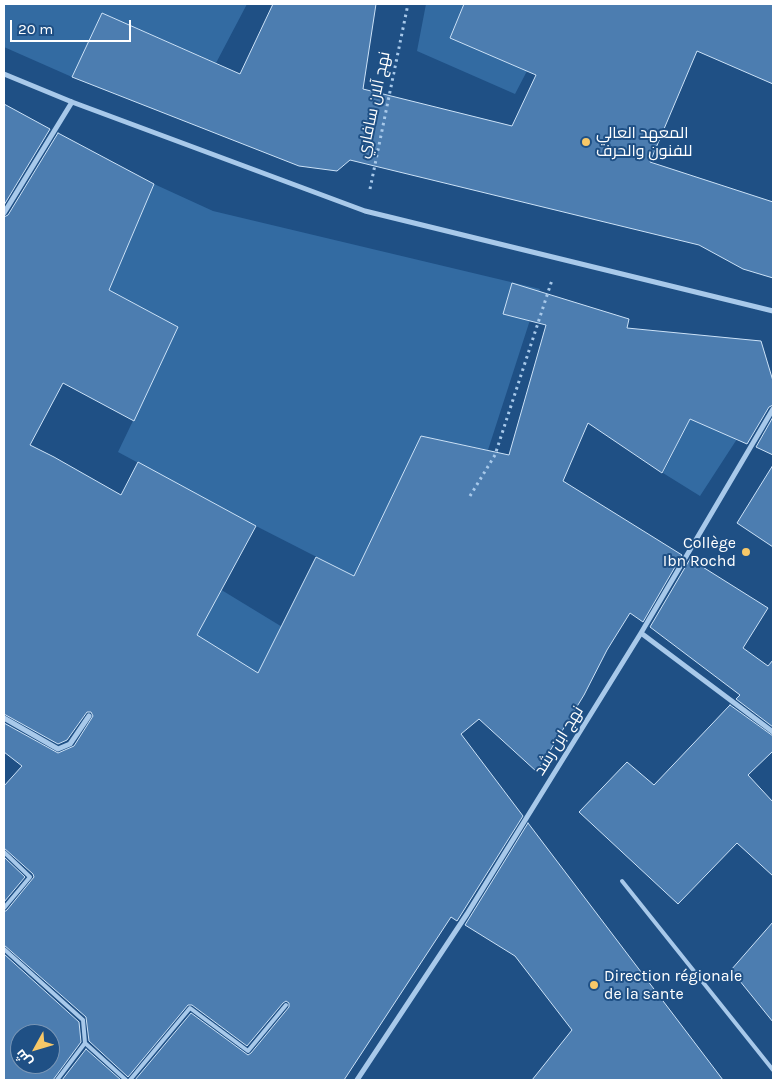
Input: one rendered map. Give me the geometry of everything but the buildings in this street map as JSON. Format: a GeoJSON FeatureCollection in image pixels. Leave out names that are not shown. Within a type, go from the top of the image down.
{"type":"FeatureCollection","features":[{"type":"Feature","properties":{"kind":"street"},"geometry":{"type":"LineString","coordinates":[[4,74],[72,102],[365,211],[773,311]]}},
{"type":"Feature","properties":{"kind":"street"},"geometry":{"type":"LineString","coordinates":[[4,213],[72,102]]}},
{"type":"Feature","properties":{"kind":"street","name":"نهج ابن رشد"},"geometry":{"type":"LineString","coordinates":[[357,1080],[467,914],[641,633],[773,409]]}},
{"type":"Feature","properties":{"kind":"street"},"geometry":{"type":"LineString","coordinates":[[641,633],[773,732]]}},
{"type":"Feature","properties":{"kind":"street"},"geometry":{"type":"LineString","coordinates":[[4,718],[58,750],[70,744],[89,716]]}},
{"type":"Feature","properties":{"kind":"lane"},"geometry":{"type":"LineString","coordinates":[[4,852],[30,877],[4,908]]}},
{"type":"Feature","properties":{"kind":"lane"},"geometry":{"type":"LineString","coordinates":[[622,881],[773,1070]]}},
{"type":"Feature","properties":{"kind":"lane"},"geometry":{"type":"LineString","coordinates":[[4,950],[83,1020],[85,1043],[57,1080]]}},
{"type":"Feature","properties":{"kind":"lane"},"geometry":{"type":"LineString","coordinates":[[130,1080],[190,1008],[248,1050],[286,1005]]}},
{"type":"Feature","properties":{"kind":"lane"},"geometry":{"type":"LineString","coordinates":[[85,1043],[126,1080]]}},
{"type":"Feature","properties":{"kind":"path","name":"نهج آلان سافاري"},"geometry":{"type":"LineString","coordinates":[[365,211],[408,4]]}},
{"type":"Feature","properties":{"kind":"path"},"geometry":{"type":"LineString","coordinates":[[470,496],[495,455],[559,258]]}},
{"type":"Feature","properties":{"kind":"shaded area"},"geometry":{"type":"Polygon","coordinates":[[[4,4],[247,4],[216,63],[102,13],[72,77],[4,47],[4,4]]]}},
{"type":"Feature","properties":{"kind":"shaded area"},"geometry":{"type":"Polygon","coordinates":[[[426,4],[464,4],[450,38],[527,71],[515,94],[417,51],[426,4]]]}},
{"type":"Feature","properties":{"kind":"shaded area"},"geometry":{"type":"Polygon","coordinates":[[[154,184],[213,211],[540,289],[488,450],[421,436],[354,576],[118,452],[178,327],[109,290],[154,184]]]}},
{"type":"Feature","properties":{"kind":"shaded area"},"geometry":{"type":"Polygon","coordinates":[[[690,419],[737,439],[700,496],[663,473],[690,419]]]}},
{"type":"Feature","properties":{"kind":"shaded area"},"geometry":{"type":"Polygon","coordinates":[[[210,583],[320,650],[290,694],[131,621],[210,583]]]}},
{"type":"Feature","properties":{"kind":"place","name":"المعهد العالي للفنون والحرف"},"geometry":{"type":"Point","coordinates":[586,142]}},
{"type":"Feature","properties":{"kind":"place","name":"Collège Ibn Rochd"},"geometry":{"type":"Point","coordinates":[746,552]}},
{"type":"Feature","properties":{"kind":"place","name":"Direction régionale de la sante"},"geometry":{"type":"Point","coordinates":[594,985]}}]}
